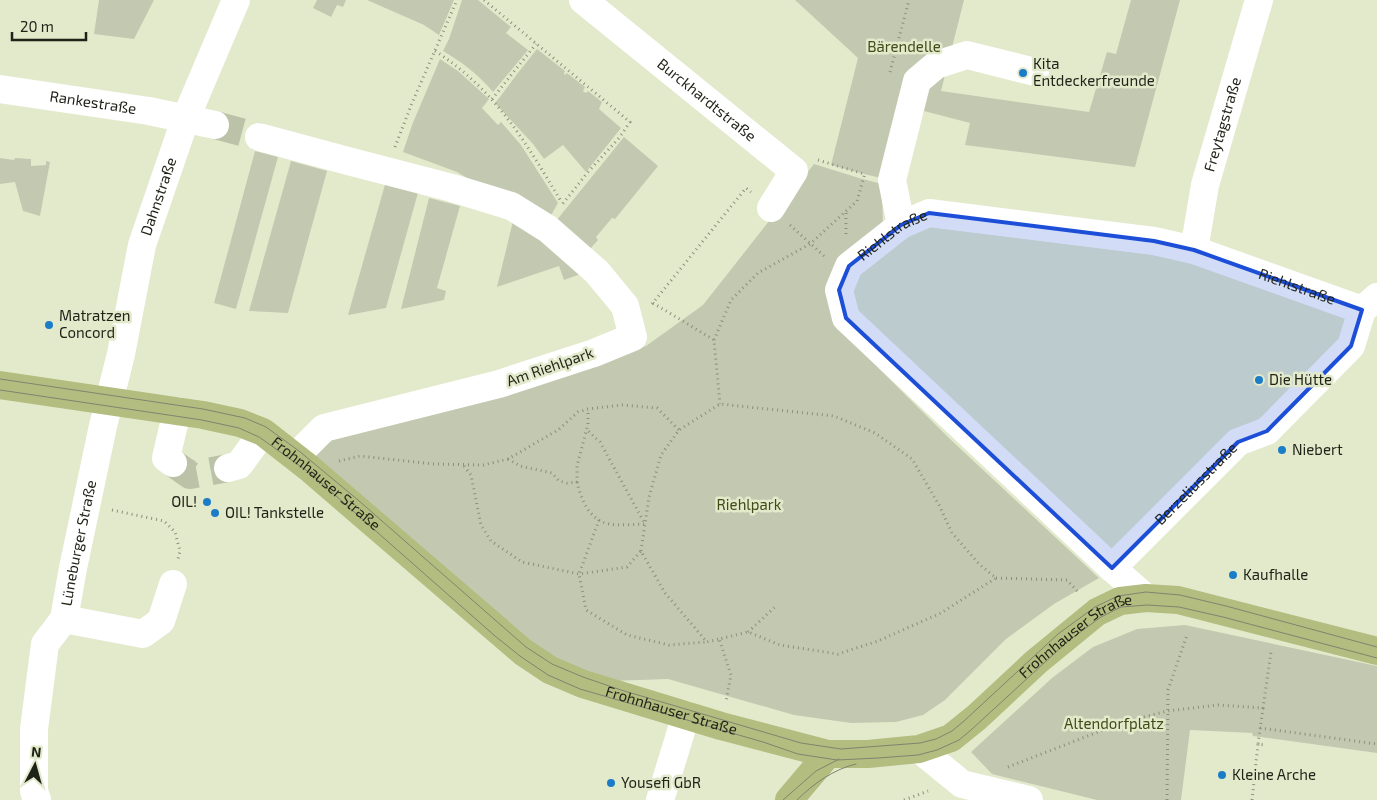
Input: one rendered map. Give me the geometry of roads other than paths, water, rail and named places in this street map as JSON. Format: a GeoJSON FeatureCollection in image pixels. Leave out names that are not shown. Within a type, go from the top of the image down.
{"type":"FeatureCollection","features":[{"type":"Feature","properties":{"kind":"main road","name":"Frohnhauser Straße"},"geometry":{"type":"LineString","coordinates":[[0,385],[177,411],[240,423],[262,432],[302,462],[523,652],[550,670],[582,684],[721,726],[828,754],[868,754],[919,749],[950,738],[977,717],[1036,662],[1097,612],[1120,601],[1146,598],[1178,600],[1377,651]]}},
{"type":"Feature","properties":{"kind":"main road"},"geometry":{"type":"LineString","coordinates":[[789,800],[828,754]]}},
{"type":"Feature","properties":{"kind":"street","name":"Dahnstraße"},"geometry":{"type":"LineString","coordinates":[[109,401],[121,354],[142,246],[185,120],[236,0]]}},
{"type":"Feature","properties":{"kind":"street","name":"Burckhardtstraße"},"geometry":{"type":"LineString","coordinates":[[583,0],[794,171],[771,208]]}},
{"type":"Feature","properties":{"kind":"street","name":"Freytagstraße"},"geometry":{"type":"LineString","coordinates":[[1194,250],[1205,185],[1259,0]]}},
{"type":"Feature","properties":{"kind":"street"},"geometry":{"type":"LineString","coordinates":[[901,224],[892,180],[917,81],[936,65],[967,55],[1035,72]]}},
{"type":"Feature","properties":{"kind":"street","name":"Rankestraße"},"geometry":{"type":"LineString","coordinates":[[0,89],[149,111],[215,126]]}},
{"type":"Feature","properties":{"kind":"street","name":"Am Riehlpark"},"geometry":{"type":"LineString","coordinates":[[259,137],[452,188],[511,206],[548,229],[597,272],[625,306],[633,337],[594,353],[499,384],[324,428],[302,462]]}},
{"type":"Feature","properties":{"kind":"street","name":"Riehlstraße"},"geometry":{"type":"LineString","coordinates":[[1146,598],[846,318],[838,290],[849,266],[901,224],[929,213],[1154,241],[1194,250],[1370,303]]}},
{"type":"Feature","properties":{"kind":"street","name":"Berzeliusstraße"},"geometry":{"type":"LineString","coordinates":[[1112,568],[1238,442],[1267,431],[1351,346],[1370,303]]}},
{"type":"Feature","properties":{"kind":"street","name":"Lüneburger Straße"},"geometry":{"type":"LineString","coordinates":[[37,800],[34,791],[34,728],[45,644],[64,618],[109,401]]}},
{"type":"Feature","properties":{"kind":"street"},"geometry":{"type":"LineString","coordinates":[[173,463],[166,458],[177,411]]}},
{"type":"Feature","properties":{"kind":"street"},"geometry":{"type":"LineString","coordinates":[[228,468],[239,465],[262,432]]}},
{"type":"Feature","properties":{"kind":"street"},"geometry":{"type":"LineString","coordinates":[[64,618],[143,634],[161,621],[173,584]]}},
{"type":"Feature","properties":{"kind":"street"},"geometry":{"type":"LineString","coordinates":[[660,800],[686,715]]}},
{"type":"Feature","properties":{"kind":"street"},"geometry":{"type":"LineString","coordinates":[[919,749],[962,784],[1029,800]]}},
{"type":"Feature","properties":{"kind":"tunnel"},"geometry":{"type":"LineString","coordinates":[[215,125],[259,137]]}},
{"type":"Feature","properties":{"kind":"tunnel"},"geometry":{"type":"LineString","coordinates":[[173,463],[190,475],[228,468]]}},
{"type":"Feature","properties":{"kind":"tram line"},"geometry":{"type":"LineString","coordinates":[[0,379],[203,409],[245,418],[266,427],[299,451],[358,500],[526,647],[552,664],[621,690],[801,743],[841,749],[920,743],[936,739],[952,731],[964,721],[1058,634],[1095,607],[1118,596],[1146,592],[1180,595],[1377,647]]}},
{"type":"Feature","properties":{"kind":"tram line"},"geometry":{"type":"LineString","coordinates":[[0,390],[202,420],[239,428],[259,437],[310,473],[495,636],[548,675],[580,689],[798,754],[837,760],[918,755],[937,750],[959,740],[1068,641],[1101,617],[1121,607],[1147,605],[1179,607],[1377,658]]}},
{"type":"Feature","properties":{"kind":"tram line"},"geometry":{"type":"LineString","coordinates":[[783,800],[816,771],[839,759]]}},
{"type":"Feature","properties":{"kind":"tram line"},"geometry":{"type":"LineString","coordinates":[[797,800],[824,778],[840,769],[856,764]]}},
{"type":"Feature","properties":{"kind":"place","name":"Kita Entdeckerfreunde"},"geometry":{"type":"Point","coordinates":[1023,73]}},
{"type":"Feature","properties":{"kind":"place","name":"Matratzen Concord"},"geometry":{"type":"Point","coordinates":[49,325]}},
{"type":"Feature","properties":{"kind":"place","name":"Die Hütte"},"geometry":{"type":"Point","coordinates":[1259,380]}},
{"type":"Feature","properties":{"kind":"place","name":"Niebert"},"geometry":{"type":"Point","coordinates":[1282,450]}},
{"type":"Feature","properties":{"kind":"place","name":"OIL!"},"geometry":{"type":"Point","coordinates":[207,502]}},
{"type":"Feature","properties":{"kind":"place","name":"OIL! Tankstelle"},"geometry":{"type":"Point","coordinates":[215,513]}},
{"type":"Feature","properties":{"kind":"place","name":"Kaufhalle"},"geometry":{"type":"Point","coordinates":[1233,575]}},
{"type":"Feature","properties":{"kind":"place","name":"Kleine Arche"},"geometry":{"type":"Point","coordinates":[1222,775]}},
{"type":"Feature","properties":{"kind":"place","name":"Yousefi GbR"},"geometry":{"type":"Point","coordinates":[611,783]}},
{"type":"Feature","properties":{"kind":"park label","name":"Bärendelle"},"geometry":{"type":"Point","coordinates":[904,47]}},
{"type":"Feature","properties":{"kind":"park label","name":"Riehlpark"},"geometry":{"type":"Point","coordinates":[749,505]}},
{"type":"Feature","properties":{"kind":"park label","name":"Altendorfplatz"},"geometry":{"type":"Point","coordinates":[1114,724]}}]}
